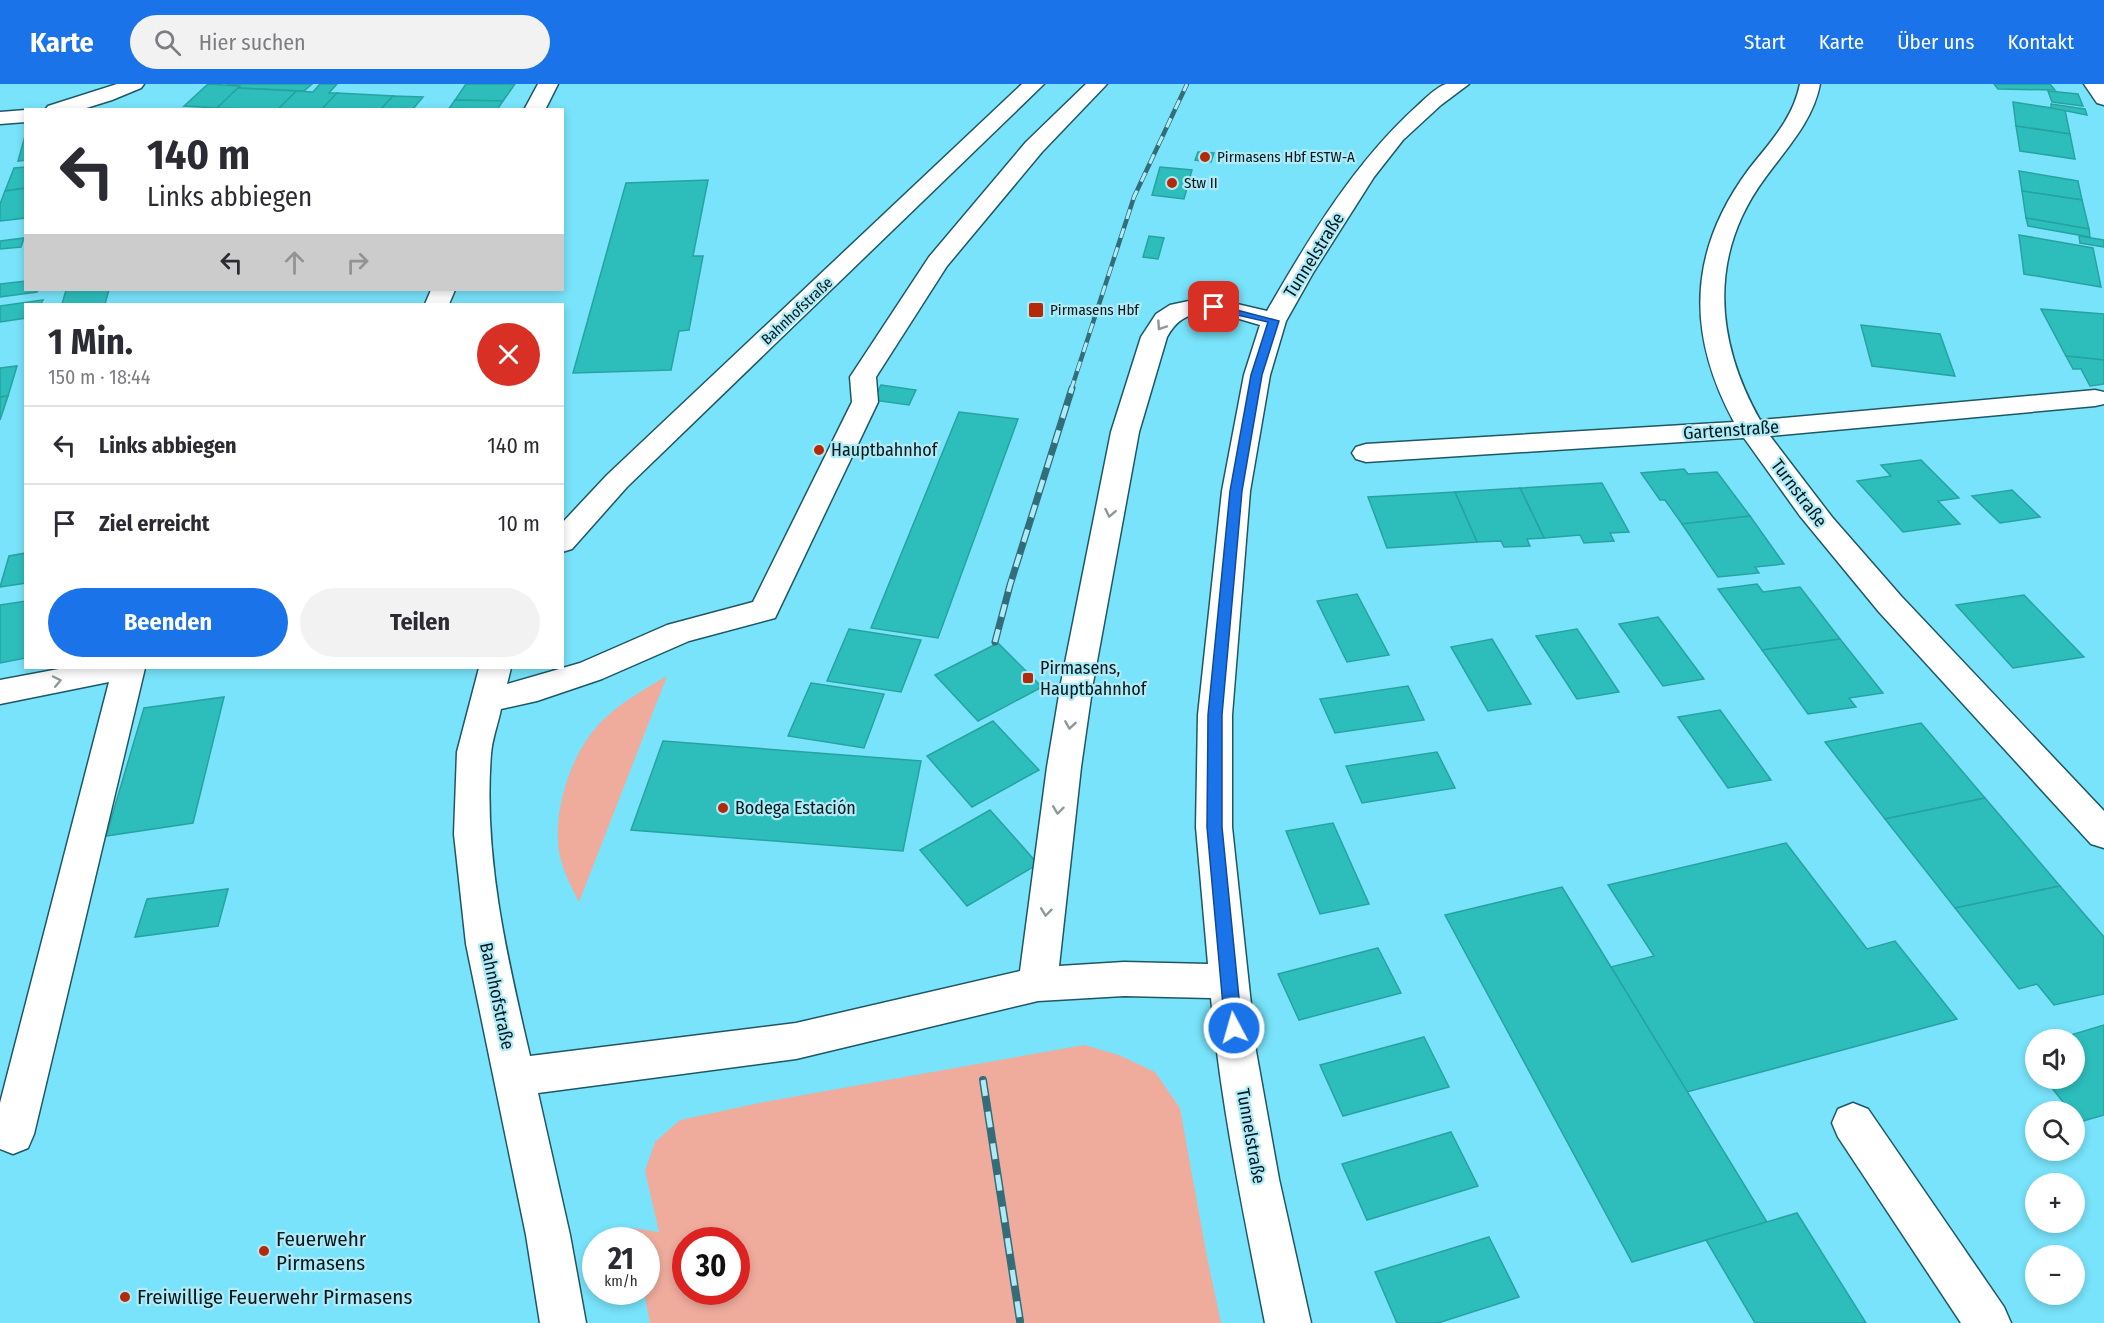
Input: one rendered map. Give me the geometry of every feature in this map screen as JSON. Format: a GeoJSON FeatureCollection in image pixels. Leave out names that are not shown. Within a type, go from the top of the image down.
{"type":"FeatureCollection","features":[{"type":"Feature","properties":{"kind":"street"},"geometry":{"type":"LineString","coordinates":[[62,108],[105,96],[134,84]]}},
{"type":"Feature","properties":{"kind":"street"},"geometry":{"type":"LineString","coordinates":[[535,108],[548,84]]}},
{"type":"Feature","properties":{"kind":"street","name":"Bahnhofstraße"},"geometry":{"type":"LineString","coordinates":[[564,540],[616,481],[1034,84]]}},
{"type":"Feature","properties":{"kind":"street"},"geometry":{"type":"LineString","coordinates":[[490,684],[537,689],[591,671],[678,633],[765,610],[865,402],[863,377],[937,262],[1034,147],[1097,84]]}},
{"type":"Feature","properties":{"kind":"street","name":"Tunnelstraße"},"geometry":{"type":"LineString","coordinates":[[1288,1323],[1258,1179],[1236,1051],[1214,827],[1215,715],[1236,491],[1257,375],[1274,321],[1301,273],[1365,174],[1396,136],[1434,101],[1459,84]]}},
{"type":"Feature","properties":{"kind":"street","name":"Turnstraße"},"geometry":{"type":"LineString","coordinates":[[1810,84],[1795,122],[1749,185],[1730,220],[1717,254],[1711,293],[1716,341],[1732,392],[1753,429],[1789,482],[1848,556],[2104,834]]}},
{"type":"Feature","properties":{"kind":"street"},"geometry":{"type":"LineString","coordinates":[[2094,84],[2104,99]]}},
{"type":"Feature","properties":{"kind":"street"},"geometry":{"type":"LineString","coordinates":[[1,121],[24,116]]}},
{"type":"Feature","properties":{"kind":"street"},"geometry":{"type":"LineString","coordinates":[[1038,984],[1064,766],[1077,683],[1125,432],[1154,337],[1165,319],[1179,310],[1198,306],[1237,311],[1274,321]]}},
{"type":"Feature","properties":{"kind":"street","name":"Gartenstraße"},"geometry":{"type":"LineString","coordinates":[[1366,453],[1753,429],[2095,398]]}},
{"type":"Feature","properties":{"kind":"street"},"geometry":{"type":"LineString","coordinates":[[0,692],[116,669]]}},
{"type":"Feature","properties":{"kind":"street"},"geometry":{"type":"LineString","coordinates":[[13,1134],[129,669]]}},
{"type":"Feature","properties":{"kind":"street","name":"Bahnhofstraße"},"geometry":{"type":"LineString","coordinates":[[490,684],[474,752],[472,834],[485,944],[548,1236],[563,1323]]}},
{"type":"Feature","properties":{"kind":"street"},"geometry":{"type":"LineString","coordinates":[[514,1077],[796,1041],[1038,984],[1124,979],[1229,981]]}},
{"type":"Feature","properties":{"kind":"street"},"geometry":{"type":"LineString","coordinates":[[1853,1123],[1988,1323]]}},
{"type":"Feature","properties":{"kind":"shaded area"},"geometry":{"type":"Polygon","coordinates":[[[667,676],[579,902],[562,864],[558,847],[560,808],[572,768],[591,733],[610,713],[667,676]]]}},
{"type":"Feature","properties":{"kind":"shaded area"},"geometry":{"type":"Polygon","coordinates":[[[1084,1045],[1119,1055],[1155,1072],[1180,1108],[1221,1323],[650,1323],[647,1305],[660,1305],[660,1227],[658,1227],[645,1171],[655,1142],[680,1120],[764,1102],[1084,1045]]]}},
{"type":"Feature","properties":{"kind":"building"},"geometry":{"type":"Polygon","coordinates":[[[208,84],[240,86],[217,108],[184,106],[208,84]]]}},
{"type":"Feature","properties":{"kind":"building"},"geometry":{"type":"Polygon","coordinates":[[[312,84],[304,91],[238,88],[240,86],[227,85],[312,84]]]}},
{"type":"Feature","properties":{"kind":"building"},"geometry":{"type":"Polygon","coordinates":[[[320,84],[337,84],[329,93],[337,93],[323,108],[279,108],[296,91],[313,92],[320,84]]]}},
{"type":"Feature","properties":{"kind":"building"},"geometry":{"type":"Polygon","coordinates":[[[466,84],[515,84],[503,101],[455,100],[466,84]]]}},
{"type":"Feature","properties":{"kind":"building"},"geometry":{"type":"Polygon","coordinates":[[[1994,84],[2050,84],[2055,90],[1998,89],[1994,84]]]}},
{"type":"Feature","properties":{"kind":"building"},"geometry":{"type":"Polygon","coordinates":[[[238,88],[296,91],[279,108],[217,108],[238,88]]]}},
{"type":"Feature","properties":{"kind":"building"},"geometry":{"type":"Polygon","coordinates":[[[2048,91],[2078,94],[2083,106],[2052,102],[2048,91]]]}},
{"type":"Feature","properties":{"kind":"building"},"geometry":{"type":"Polygon","coordinates":[[[337,93],[393,96],[382,108],[323,108],[337,93]]]}},
{"type":"Feature","properties":{"kind":"building"},"geometry":{"type":"Polygon","coordinates":[[[393,96],[423,97],[414,108],[382,108],[393,96]]]}},
{"type":"Feature","properties":{"kind":"building"},"geometry":{"type":"Polygon","coordinates":[[[455,100],[503,101],[498,108],[449,108],[455,100]]]}},
{"type":"Feature","properties":{"kind":"building"},"geometry":{"type":"Polygon","coordinates":[[[2013,102],[2065,110],[2070,134],[2016,126],[2013,102]]]}},
{"type":"Feature","properties":{"kind":"building"},"geometry":{"type":"Polygon","coordinates":[[[2051,104],[2085,109],[2087,115],[2051,108],[2051,104]]]}},
{"type":"Feature","properties":{"kind":"building"},"geometry":{"type":"Polygon","coordinates":[[[2016,126],[2070,134],[2075,159],[2020,151],[2016,126]]]}},
{"type":"Feature","properties":{"kind":"building"},"geometry":{"type":"Polygon","coordinates":[[[24,140],[24,160],[18,161],[24,140]]]}},
{"type":"Feature","properties":{"kind":"building","name":"Pirmasens Hbf ESTW-A"},"geometry":{"type":"Polygon","coordinates":[[[1198,152],[1214,153],[1211,162],[1195,160],[1198,152]]]}},
{"type":"Feature","properties":{"kind":"building"},"geometry":{"type":"Polygon","coordinates":[[[24,167],[24,188],[5,191],[14,168],[24,167]]]}},
{"type":"Feature","properties":{"kind":"building","name":"Stw II"},"geometry":{"type":"Polygon","coordinates":[[[1160,167],[1192,170],[1184,199],[1152,195],[1160,167]]]}},
{"type":"Feature","properties":{"kind":"building"},"geometry":{"type":"Polygon","coordinates":[[[2019,171],[2078,181],[2082,200],[2022,191],[2019,171]]]}},
{"type":"Feature","properties":{"kind":"building"},"geometry":{"type":"Polygon","coordinates":[[[708,180],[693,256],[703,256],[689,330],[679,331],[671,370],[573,373],[626,183],[708,180]]]}},
{"type":"Feature","properties":{"kind":"building"},"geometry":{"type":"Polygon","coordinates":[[[24,188],[24,218],[0,221],[0,204],[5,191],[24,188]]]}},
{"type":"Feature","properties":{"kind":"building"},"geometry":{"type":"Polygon","coordinates":[[[2022,191],[2082,200],[2089,229],[2026,218],[2022,191]]]}},
{"type":"Feature","properties":{"kind":"building"},"geometry":{"type":"Polygon","coordinates":[[[2026,218],[2089,229],[2090,237],[2028,226],[2026,218]]]}},
{"type":"Feature","properties":{"kind":"building"},"geometry":{"type":"Polygon","coordinates":[[[2019,235],[2093,248],[2101,287],[2024,274],[2019,235]]]}},
{"type":"Feature","properties":{"kind":"building"},"geometry":{"type":"Polygon","coordinates":[[[1149,236],[1164,238],[1158,259],[1143,257],[1149,236]]]}},
{"type":"Feature","properties":{"kind":"building"},"geometry":{"type":"Polygon","coordinates":[[[2079,236],[2104,240],[2104,247],[2080,243],[2079,236]]]}},
{"type":"Feature","properties":{"kind":"building"},"geometry":{"type":"Polygon","coordinates":[[[24,238],[21,247],[0,249],[0,241],[24,238]]]}},
{"type":"Feature","properties":{"kind":"building"},"geometry":{"type":"Polygon","coordinates":[[[24,281],[24,291],[38,291],[0,297],[0,284],[24,281]]]}},
{"type":"Feature","properties":{"kind":"building"},"geometry":{"type":"Polygon","coordinates":[[[66,291],[109,291],[105,303],[62,303],[66,291]]]}},
{"type":"Feature","properties":{"kind":"building"},"geometry":{"type":"Polygon","coordinates":[[[43,300],[42,303],[24,303],[24,318],[0,322],[0,306],[43,300]]]}},
{"type":"Feature","properties":{"kind":"building"},"geometry":{"type":"Polygon","coordinates":[[[2041,309],[2104,314],[2104,360],[2066,356],[2041,309]]]}},
{"type":"Feature","properties":{"kind":"building"},"geometry":{"type":"Polygon","coordinates":[[[1861,325],[1940,334],[1955,376],[1872,366],[1861,325]]]}},
{"type":"Feature","properties":{"kind":"building"},"geometry":{"type":"Polygon","coordinates":[[[2066,356],[2104,360],[2104,384],[2090,386],[2081,369],[2073,369],[2066,356]]]}},
{"type":"Feature","properties":{"kind":"building"},"geometry":{"type":"Polygon","coordinates":[[[17,366],[8,396],[0,397],[0,368],[17,366]]]}},
{"type":"Feature","properties":{"kind":"building"},"geometry":{"type":"Polygon","coordinates":[[[881,385],[916,390],[909,405],[873,400],[881,385]]]}},
{"type":"Feature","properties":{"kind":"building"},"geometry":{"type":"Polygon","coordinates":[[[8,396],[0,420],[0,397],[8,396]]]}},
{"type":"Feature","properties":{"kind":"building"},"geometry":{"type":"Polygon","coordinates":[[[959,412],[1018,419],[938,638],[871,628],[959,412]]]}},
{"type":"Feature","properties":{"kind":"building"},"geometry":{"type":"Polygon","coordinates":[[[1921,460],[1959,498],[1938,501],[1960,524],[1903,532],[1857,481],[1891,476],[1881,465],[1921,460]]]}},
{"type":"Feature","properties":{"kind":"building"},"geometry":{"type":"Polygon","coordinates":[[[1684,469],[1688,474],[1717,472],[1750,516],[1682,524],[1665,500],[1660,500],[1641,473],[1684,469]]]}},
{"type":"Feature","properties":{"kind":"building"},"geometry":{"type":"Polygon","coordinates":[[[1602,483],[1629,532],[1610,533],[1614,541],[1584,543],[1580,535],[1544,538],[1520,488],[1602,483]]]}},
{"type":"Feature","properties":{"kind":"building"},"geometry":{"type":"Polygon","coordinates":[[[1520,488],[1544,538],[1527,539],[1530,546],[1504,547],[1501,541],[1477,542],[1455,492],[1520,488]]]}},
{"type":"Feature","properties":{"kind":"building"},"geometry":{"type":"Polygon","coordinates":[[[2012,490],[2040,517],[2000,523],[1972,496],[2012,490]]]}},
{"type":"Feature","properties":{"kind":"building"},"geometry":{"type":"Polygon","coordinates":[[[1455,492],[1477,542],[1387,548],[1368,497],[1455,492]]]}},
{"type":"Feature","properties":{"kind":"building"},"geometry":{"type":"Polygon","coordinates":[[[1750,516],[1784,564],[1755,567],[1759,573],[1718,577],[1682,524],[1750,516]]]}},
{"type":"Feature","properties":{"kind":"building"},"geometry":{"type":"Polygon","coordinates":[[[24,553],[24,583],[0,587],[9,556],[24,553]]]}},
{"type":"Feature","properties":{"kind":"building"},"geometry":{"type":"Polygon","coordinates":[[[1757,584],[1763,592],[1800,587],[1840,639],[1762,650],[1718,589],[1757,584]]]}},
{"type":"Feature","properties":{"kind":"building"},"geometry":{"type":"Polygon","coordinates":[[[1357,594],[1389,655],[1347,662],[1317,601],[1357,594]]]}},
{"type":"Feature","properties":{"kind":"building"},"geometry":{"type":"Polygon","coordinates":[[[2024,595],[2084,657],[2013,668],[1956,605],[2024,595]]]}},
{"type":"Feature","properties":{"kind":"building"},"geometry":{"type":"Polygon","coordinates":[[[24,601],[24,658],[0,663],[0,605],[24,601]]]}},
{"type":"Feature","properties":{"kind":"building"},"geometry":{"type":"Polygon","coordinates":[[[1658,617],[1704,679],[1663,686],[1619,624],[1658,617]]]}},
{"type":"Feature","properties":{"kind":"building"},"geometry":{"type":"Polygon","coordinates":[[[849,629],[921,640],[901,692],[827,681],[849,629]]]}},
{"type":"Feature","properties":{"kind":"building"},"geometry":{"type":"Polygon","coordinates":[[[1577,629],[1619,692],[1577,699],[1536,636],[1577,629]]]}},
{"type":"Feature","properties":{"kind":"building"},"geometry":{"type":"Polygon","coordinates":[[[1492,639],[1531,704],[1488,711],[1451,647],[1492,639]]]}},
{"type":"Feature","properties":{"kind":"building"},"geometry":{"type":"Polygon","coordinates":[[[1840,639],[1883,693],[1849,698],[1856,707],[1808,714],[1762,650],[1840,639]]]}},
{"type":"Feature","properties":{"kind":"building"},"geometry":{"type":"Polygon","coordinates":[[[998,643],[1042,687],[978,721],[935,675],[998,643]]]}},
{"type":"Feature","properties":{"kind":"building"},"geometry":{"type":"Polygon","coordinates":[[[811,683],[884,694],[864,748],[788,736],[811,683]]]}},
{"type":"Feature","properties":{"kind":"building"},"geometry":{"type":"Polygon","coordinates":[[[1408,686],[1424,720],[1335,733],[1320,699],[1408,686]]]}},
{"type":"Feature","properties":{"kind":"building"},"geometry":{"type":"Polygon","coordinates":[[[224,697],[193,823],[106,836],[144,708],[224,697]]]}},
{"type":"Feature","properties":{"kind":"building"},"geometry":{"type":"Polygon","coordinates":[[[1720,710],[1771,780],[1728,788],[1678,717],[1720,710]]]}},
{"type":"Feature","properties":{"kind":"building"},"geometry":{"type":"Polygon","coordinates":[[[993,721],[1039,770],[972,807],[927,756],[993,721]]]}},
{"type":"Feature","properties":{"kind":"building"},"geometry":{"type":"Polygon","coordinates":[[[1921,723],[1985,798],[1885,819],[1825,742],[1921,723]]]}},
{"type":"Feature","properties":{"kind":"building"},"geometry":{"type":"Polygon","coordinates":[[[663,741],[921,761],[903,851],[631,830],[663,741]]]}},
{"type":"Feature","properties":{"kind":"building"},"geometry":{"type":"Polygon","coordinates":[[[1437,752],[1455,788],[1362,803],[1346,766],[1437,752]]]}},
{"type":"Feature","properties":{"kind":"building"},"geometry":{"type":"Polygon","coordinates":[[[1985,798],[2060,886],[1955,908],[1885,819],[1985,798]]]}},
{"type":"Feature","properties":{"kind":"building"},"geometry":{"type":"Polygon","coordinates":[[[990,810],[1038,864],[967,906],[920,850],[990,810]]]}},
{"type":"Feature","properties":{"kind":"building"},"geometry":{"type":"Polygon","coordinates":[[[1333,823],[1369,904],[1320,914],[1286,831],[1333,823]]]}},
{"type":"Feature","properties":{"kind":"building"},"geometry":{"type":"Polygon","coordinates":[[[1786,843],[1867,949],[1895,941],[1957,1019],[1687,1092],[1611,967],[1654,956],[1608,885],[1786,843]]]}},
{"type":"Feature","properties":{"kind":"building"},"geometry":{"type":"Polygon","coordinates":[[[2060,886],[2104,937],[2104,994],[2054,1005],[2037,984],[2019,989],[1955,908],[2060,886]]]}},
{"type":"Feature","properties":{"kind":"building"},"geometry":{"type":"Polygon","coordinates":[[[1562,887],[1767,1222],[1632,1262],[1445,915],[1562,887]]]}},
{"type":"Feature","properties":{"kind":"building"},"geometry":{"type":"Polygon","coordinates":[[[228,889],[218,926],[135,937],[147,899],[228,889]]]}},
{"type":"Feature","properties":{"kind":"building"},"geometry":{"type":"Polygon","coordinates":[[[1378,948],[1401,993],[1299,1020],[1278,974],[1378,948]]]}},
{"type":"Feature","properties":{"kind":"building"},"geometry":{"type":"Polygon","coordinates":[[[2104,1025],[2104,1115],[2085,1121],[2085,1101],[2062,1101],[2053,1089],[2085,1089],[2085,1031],[2104,1025]]]}},
{"type":"Feature","properties":{"kind":"building"},"geometry":{"type":"Polygon","coordinates":[[[1424,1037],[1449,1087],[1343,1116],[1320,1065],[1424,1037]]]}},
{"type":"Feature","properties":{"kind":"building"},"geometry":{"type":"Polygon","coordinates":[[[1451,1132],[1478,1186],[1367,1220],[1342,1164],[1451,1132]]]}},
{"type":"Feature","properties":{"kind":"building"},"geometry":{"type":"Polygon","coordinates":[[[1797,1213],[1866,1323],[1755,1323],[1706,1240],[1797,1213]]]}},
{"type":"Feature","properties":{"kind":"building"},"geometry":{"type":"Polygon","coordinates":[[[1489,1237],[1519,1297],[1438,1323],[1397,1323],[1375,1272],[1489,1237]]]}},
{"type":"Feature","properties":{"kind":"railway"},"geometry":{"type":"LineString","coordinates":[[1071,390],[1134,197],[1187,84]]}},
{"type":"Feature","properties":{"kind":"railway"},"geometry":{"type":"LineString","coordinates":[[995,642],[1010,585],[1072,388]]}},
{"type":"Feature","properties":{"kind":"railway"},"geometry":{"type":"LineString","coordinates":[[983,1080],[1020,1321]]}},
{"type":"Feature","properties":{"kind":"place","name":"Pirmasens Hbf ESTW-A"},"geometry":{"type":"Point","coordinates":[1205,157]}},
{"type":"Feature","properties":{"kind":"place","name":"Stw II"},"geometry":{"type":"Point","coordinates":[1172,183]}},
{"type":"Feature","properties":{"kind":"place","name":"Pirmasens Hbf"},"geometry":{"type":"Point","coordinates":[1036,310]}},
{"type":"Feature","properties":{"kind":"place","name":"Hauptbahnhof"},"geometry":{"type":"Point","coordinates":[819,450]}},
{"type":"Feature","properties":{"kind":"place","name":"Pirmasens, Hauptbahnhof"},"geometry":{"type":"Point","coordinates":[1028,678]}},
{"type":"Feature","properties":{"kind":"place","name":"Bodega Estación"},"geometry":{"type":"Point","coordinates":[723,808]}},
{"type":"Feature","properties":{"kind":"place","name":"Feuerwehr Pirmasens"},"geometry":{"type":"Point","coordinates":[264,1251]}},
{"type":"Feature","properties":{"kind":"place","name":"Freiwillige Feuerwehr Pirmasens"},"geometry":{"type":"Point","coordinates":[125,1297]}},
{"type":"Feature","properties":{"kind":"route"},"geometry":{"type":"LineString","coordinates":[[1214,307],[1274,321],[1257,375],[1236,491],[1215,715],[1214,827],[1234,1028]]}}]}
